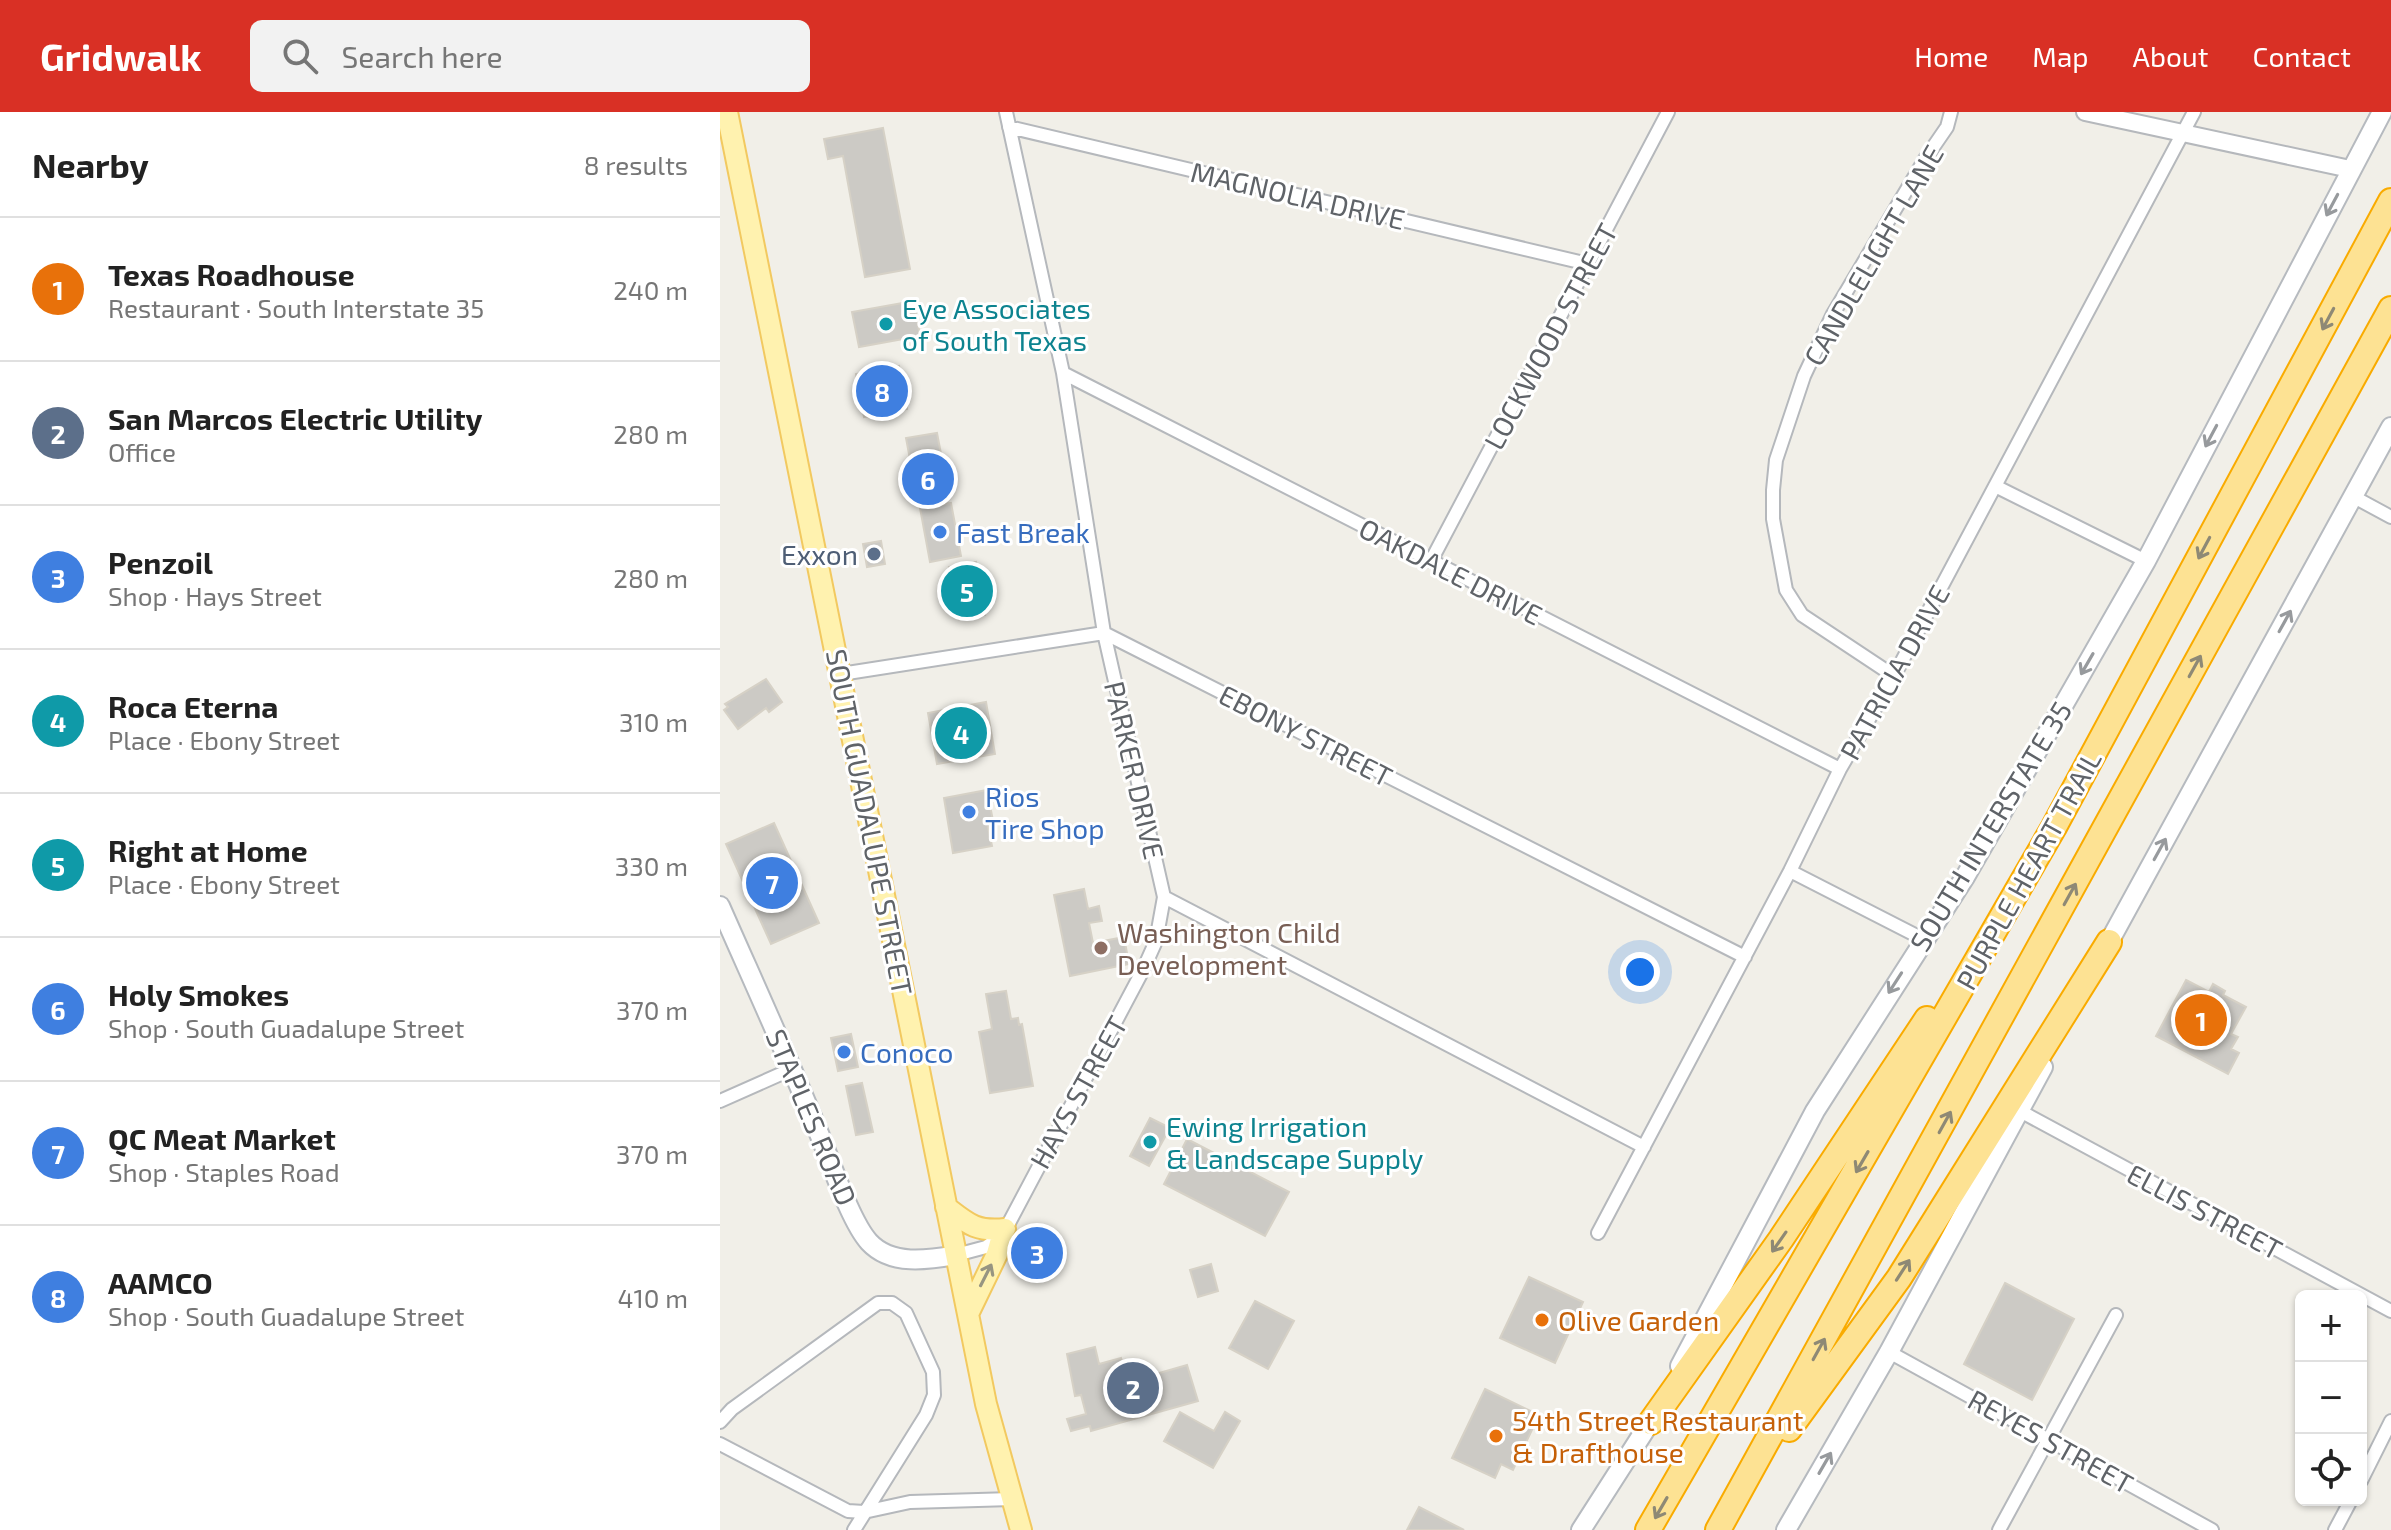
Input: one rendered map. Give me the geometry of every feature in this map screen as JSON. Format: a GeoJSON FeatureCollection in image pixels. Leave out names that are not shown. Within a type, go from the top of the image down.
{"type":"FeatureCollection","features":[{"type":"Feature","properties":{"kind":"highway","name":"PURPLE HEART TRAIL"},"geometry":{"type":"LineString","coordinates":[[1648,1530],[2054,827],[2391,201]]}},
{"type":"Feature","properties":{"kind":"highway","name":"PURPLE HEART TRAIL"},"geometry":{"type":"LineString","coordinates":[[1722,1523],[2391,309]]}},
{"type":"Feature","properties":{"kind":"highway"},"geometry":{"type":"LineString","coordinates":[[1651,1422],[1781,1239],[2054,827]]}},
{"type":"Feature","properties":{"kind":"highway"},"geometry":{"type":"LineString","coordinates":[[1722,1523],[1899,1278],[2109,942]]}},
{"type":"Feature","properties":{"kind":"main road","name":"SOUTH GUADALUPE STREET"},"geometry":{"type":"LineString","coordinates":[[727,112],[986,1404],[1021,1530]]}},
{"type":"Feature","properties":{"kind":"main road","name":"SOUTH INTERSTATE 35"},"geometry":{"type":"LineString","coordinates":[[1581,1530],[1651,1422],[1815,1111],[1965,877],[2146,561],[2382,112]]}},
{"type":"Feature","properties":{"kind":"main road"},"geometry":{"type":"LineString","coordinates":[[1786,1530],[1889,1352],[2391,427]]}},
{"type":"Feature","properties":{"kind":"main road","name":"STAPLES ROAD"},"geometry":{"type":"LineString","coordinates":[[720,906],[851,1211],[870,1243],[895,1257],[921,1262],[956,1255]]}},
{"type":"Feature","properties":{"kind":"main road"},"geometry":{"type":"LineString","coordinates":[[946,1207],[973,1227],[1003,1232],[997,1254],[968,1314]]}},
{"type":"Feature","properties":{"kind":"street","name":"PARKER DRIVE"},"geometry":{"type":"LineString","coordinates":[[1006,112],[1063,373],[1104,633],[1164,897],[1644,1147]]}},
{"type":"Feature","properties":{"kind":"street","name":"LOCKWOOD STREET"},"geometry":{"type":"LineString","coordinates":[[1431,561],[1668,112]]}},
{"type":"Feature","properties":{"kind":"street","name":"CANDLELIGHT LANE"},"geometry":{"type":"LineString","coordinates":[[1894,676],[1802,615],[1786,590],[1773,519],[1776,460],[1799,390],[1833,314],[1947,127],[1951,112]]}},
{"type":"Feature","properties":{"kind":"street"},"geometry":{"type":"LineString","coordinates":[[2085,112],[2350,169]]}},
{"type":"Feature","properties":{"kind":"street","name":"PATRICIA DRIVE"},"geometry":{"type":"LineString","coordinates":[[1598,1233],[1790,871],[1840,769],[1894,676],[2194,112]]}},
{"type":"Feature","properties":{"kind":"street","name":"MAGNOLIA DRIVE"},"geometry":{"type":"LineString","coordinates":[[1009,127],[1588,264]]}},
{"type":"Feature","properties":{"kind":"street","name":"OAKDALE DRIVE"},"geometry":{"type":"LineString","coordinates":[[1063,373],[1840,769]]}},
{"type":"Feature","properties":{"kind":"street"},"geometry":{"type":"LineString","coordinates":[[1995,486],[2146,561]]}},
{"type":"Feature","properties":{"kind":"street"},"geometry":{"type":"LineString","coordinates":[[2354,497],[2391,517]]}},
{"type":"Feature","properties":{"kind":"street"},"geometry":{"type":"LineString","coordinates":[[841,674],[1104,633]]}},
{"type":"Feature","properties":{"kind":"street","name":"EBONY STREET"},"geometry":{"type":"LineString","coordinates":[[1104,633],[1745,957]]}},
{"type":"Feature","properties":{"kind":"street"},"geometry":{"type":"LineString","coordinates":[[1790,871],[1923,939]]}},
{"type":"Feature","properties":{"kind":"street","name":"HAYS STREET"},"geometry":{"type":"LineString","coordinates":[[1003,1232],[1143,970],[1156,941],[1164,897]]}},
{"type":"Feature","properties":{"kind":"street"},"geometry":{"type":"LineString","coordinates":[[720,1101],[792,1069]]}},
{"type":"Feature","properties":{"kind":"street","name":"ELLIS STREET"},"geometry":{"type":"LineString","coordinates":[[2020,1111],[2391,1311]]}},
{"type":"Feature","properties":{"kind":"street"},"geometry":{"type":"LineString","coordinates":[[956,1255],[986,1247],[1003,1232]]}},
{"type":"Feature","properties":{"kind":"street"},"geometry":{"type":"LineString","coordinates":[[720,1422],[732,1409],[878,1303],[892,1303],[906,1313],[933,1372],[934,1395],[926,1415],[854,1530]]}},
{"type":"Feature","properties":{"kind":"street"},"geometry":{"type":"LineString","coordinates":[[1999,1530],[2116,1315]]}},
{"type":"Feature","properties":{"kind":"street","name":"REYES STREET"},"geometry":{"type":"LineString","coordinates":[[1889,1352],[2212,1530]]}},
{"type":"Feature","properties":{"kind":"street"},"geometry":{"type":"LineString","coordinates":[[2367,1469],[2391,1421]]}},
{"type":"Feature","properties":{"kind":"street"},"geometry":{"type":"LineString","coordinates":[[720,1444],[848,1511],[864,1512],[910,1502],[1012,1499]]}},
{"type":"Feature","properties":{"kind":"street"},"geometry":{"type":"LineString","coordinates":[[2335,1530],[2348,1506]]}},
{"type":"Feature","properties":{"kind":"building"},"geometry":{"type":"Polygon","coordinates":[[[883,128],[910,269],[865,277],[843,156],[828,159],[824,139],[883,128]]]}},
{"type":"Feature","properties":{"kind":"building","name":"Eye Associates of South Texas"},"geometry":{"type":"Polygon","coordinates":[[[914,301],[920,336],[859,347],[852,312],[914,301]]]}},
{"type":"Feature","properties":{"kind":"building"},"geometry":{"type":"Polygon","coordinates":[[[899,366],[907,409],[864,417],[856,374],[899,366]]]}},
{"type":"Feature","properties":{"kind":"building"},"geometry":{"type":"Polygon","coordinates":[[[937,433],[947,485],[916,491],[906,438],[937,433]]]}},
{"type":"Feature","properties":{"kind":"building","name":"Fast Break"},"geometry":{"type":"Polygon","coordinates":[[[951,503],[961,556],[930,562],[920,508],[951,503]]]}},
{"type":"Feature","properties":{"kind":"building","name":"Exxon"},"geometry":{"type":"Polygon","coordinates":[[[881,541],[885,564],[867,567],[863,544],[881,541]]]}},
{"type":"Feature","properties":{"kind":"building"},"geometry":{"type":"Polygon","coordinates":[[[976,562],[985,615],[959,619],[949,567],[976,562]]]}},
{"type":"Feature","properties":{"kind":"building"},"geometry":{"type":"Polygon","coordinates":[[[766,679],[782,702],[769,712],[766,708],[738,729],[724,710],[728,707],[725,704],[766,679]]]}},
{"type":"Feature","properties":{"kind":"building"},"geometry":{"type":"Polygon","coordinates":[[[986,702],[995,754],[937,764],[928,713],[986,702]]]}},
{"type":"Feature","properties":{"kind":"building","name":"Rios Tire Shop"},"geometry":{"type":"Polygon","coordinates":[[[987,790],[994,826],[988,827],[992,846],[953,853],[944,798],[987,790]]]}},
{"type":"Feature","properties":{"kind":"building"},"geometry":{"type":"Polygon","coordinates":[[[774,823],[819,923],[771,944],[726,844],[774,823]]]}},
{"type":"Feature","properties":{"kind":"building"},"geometry":{"type":"Polygon","coordinates":[[[1084,889],[1088,909],[1099,906],[1102,921],[1089,923],[1093,943],[1124,937],[1129,964],[1070,976],[1054,895],[1084,889]]]}},
{"type":"Feature","properties":{"kind":"building"},"geometry":{"type":"Polygon","coordinates":[[[2186,980],[2209,992],[2213,984],[2225,991],[2223,995],[2246,1007],[2231,1034],[2238,1037],[2231,1049],[2239,1053],[2228,1074],[2156,1036],[2186,980]]]}},
{"type":"Feature","properties":{"kind":"building"},"geometry":{"type":"Polygon","coordinates":[[[1006,991],[1011,1019],[1018,1018],[1019,1025],[1022,1024],[1033,1086],[990,1093],[979,1032],[992,1029],[986,994],[1006,991]]]}},
{"type":"Feature","properties":{"kind":"building","name":"Conoco"},"geometry":{"type":"Polygon","coordinates":[[[851,1034],[858,1067],[838,1071],[831,1038],[851,1034]]]}},
{"type":"Feature","properties":{"kind":"building","name":"Conoco"},"geometry":{"type":"Polygon","coordinates":[[[862,1083],[873,1132],[856,1135],[846,1086],[862,1083]]]}},
{"type":"Feature","properties":{"kind":"building","name":"Ewing Irrigation & Landscape Supply"},"geometry":{"type":"Polygon","coordinates":[[[1150,1118],[1170,1128],[1149,1166],[1130,1156],[1150,1118]]]}},
{"type":"Feature","properties":{"kind":"building"},"geometry":{"type":"Polygon","coordinates":[[[1187,1139],[1289,1192],[1265,1236],[1164,1184],[1187,1139]]]}},
{"type":"Feature","properties":{"kind":"building"},"geometry":{"type":"Polygon","coordinates":[[[1026,1235],[1059,1252],[1048,1271],[1015,1254],[1026,1235]]]}},
{"type":"Feature","properties":{"kind":"building"},"geometry":{"type":"Polygon","coordinates":[[[1211,1264],[1218,1291],[1198,1297],[1190,1270],[1211,1264]]]}},
{"type":"Feature","properties":{"kind":"building","name":"Olive Garden"},"geometry":{"type":"Polygon","coordinates":[[[1529,1277],[1583,1302],[1555,1363],[1500,1338],[1529,1277]]]}},
{"type":"Feature","properties":{"kind":"building"},"geometry":{"type":"Polygon","coordinates":[[[2005,1283],[2074,1319],[2032,1400],[1964,1364],[2005,1283]]]}},
{"type":"Feature","properties":{"kind":"building"},"geometry":{"type":"Polygon","coordinates":[[[1255,1301],[1294,1321],[1268,1369],[1229,1348],[1255,1301]]]}},
{"type":"Feature","properties":{"kind":"building"},"geometry":{"type":"Polygon","coordinates":[[[1095,1347],[1099,1364],[1121,1358],[1128,1382],[1187,1365],[1198,1401],[1091,1431],[1090,1426],[1071,1431],[1067,1419],[1086,1414],[1081,1395],[1075,1396],[1067,1354],[1095,1347]]]}},
{"type":"Feature","properties":{"kind":"building","name":"54th Street Restaurant & Drafthouse"},"geometry":{"type":"Polygon","coordinates":[[[1485,1389],[1539,1415],[1513,1470],[1501,1464],[1495,1478],[1452,1458],[1485,1389]]]}},
{"type":"Feature","properties":{"kind":"building"},"geometry":{"type":"Polygon","coordinates":[[[1180,1412],[1214,1431],[1225,1412],[1240,1421],[1213,1468],[1164,1441],[1180,1412]]]}},
{"type":"Feature","properties":{"kind":"building"},"geometry":{"type":"Polygon","coordinates":[[[1419,1507],[1464,1530],[1407,1530],[1419,1507]]]}},
{"type":"Feature","properties":{"kind":"place","name":"Eye Associates of South Texas"},"geometry":{"type":"Point","coordinates":[886,324]}},
{"type":"Feature","properties":{"kind":"place","name":"AAMCO"},"geometry":{"type":"Point","coordinates":[882,391]}},
{"type":"Feature","properties":{"kind":"place","name":"Holy Smokes"},"geometry":{"type":"Point","coordinates":[928,479]}},
{"type":"Feature","properties":{"kind":"place","name":"Fast Break"},"geometry":{"type":"Point","coordinates":[940,532]}},
{"type":"Feature","properties":{"kind":"place","name":"Exxon"},"geometry":{"type":"Point","coordinates":[874,554]}},
{"type":"Feature","properties":{"kind":"place","name":"Right at Home"},"geometry":{"type":"Point","coordinates":[967,591]}},
{"type":"Feature","properties":{"kind":"place","name":"Roca Eterna"},"geometry":{"type":"Point","coordinates":[961,733]}},
{"type":"Feature","properties":{"kind":"place","name":"Rios Tire Shop"},"geometry":{"type":"Point","coordinates":[969,812]}},
{"type":"Feature","properties":{"kind":"place","name":"QC Meat Market"},"geometry":{"type":"Point","coordinates":[772,883]}},
{"type":"Feature","properties":{"kind":"place","name":"Washington Child Development"},"geometry":{"type":"Point","coordinates":[1101,948]}},
{"type":"Feature","properties":{"kind":"place","name":"Texas Roadhouse"},"geometry":{"type":"Point","coordinates":[2201,1020]}},
{"type":"Feature","properties":{"kind":"place","name":"Conoco"},"geometry":{"type":"Point","coordinates":[844,1052]}},
{"type":"Feature","properties":{"kind":"place","name":"Ewing Irrigation & Landscape Supply"},"geometry":{"type":"Point","coordinates":[1150,1142]}},
{"type":"Feature","properties":{"kind":"place","name":"Penzoil"},"geometry":{"type":"Point","coordinates":[1037,1253]}},
{"type":"Feature","properties":{"kind":"place","name":"Olive Garden"},"geometry":{"type":"Point","coordinates":[1542,1320]}},
{"type":"Feature","properties":{"kind":"place","name":"San Marcos Electric Utility"},"geometry":{"type":"Point","coordinates":[1133,1388]}},
{"type":"Feature","properties":{"kind":"place","name":"54th Street Restaurant & Drafthouse"},"geometry":{"type":"Point","coordinates":[1496,1436]}}]}
